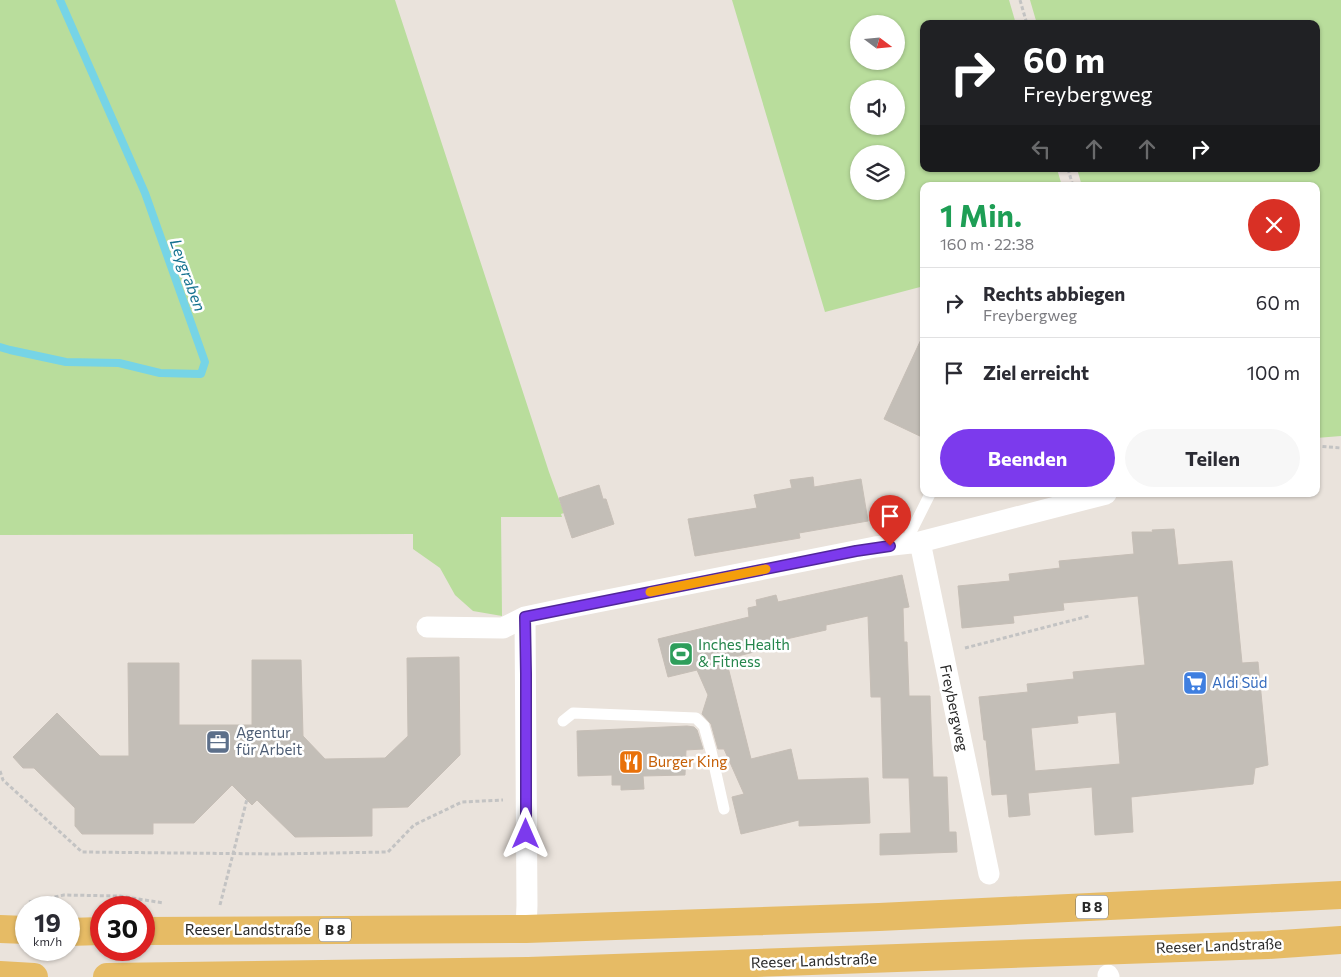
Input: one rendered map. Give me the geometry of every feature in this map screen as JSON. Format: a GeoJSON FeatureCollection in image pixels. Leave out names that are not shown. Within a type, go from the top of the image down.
{"type":"FeatureCollection","features":[{"type":"Feature","properties":{"kind":"main road","name":"Reeser Landstraße"},"geometry":{"type":"LineString","coordinates":[[155,931],[526,929],[889,916],[1341,895]]}},
{"type":"Feature","properties":{"kind":"main road"},"geometry":{"type":"LineString","coordinates":[[0,929],[15,930]]}},
{"type":"Feature","properties":{"kind":"main road"},"geometry":{"type":"LineString","coordinates":[[526,929],[528,974]]}},
{"type":"Feature","properties":{"kind":"main road","name":"Reeser Landstraße"},"geometry":{"type":"LineString","coordinates":[[107,977],[528,974],[790,966],[1268,945],[1341,940]]}},
{"type":"Feature","properties":{"kind":"main road"},"geometry":{"type":"LineString","coordinates":[[0,975],[34,977]]}},
{"type":"Feature","properties":{"kind":"street"},"geometry":{"type":"LineString","coordinates":[[427,627],[503,628],[525,617],[856,551],[912,543],[1094,497]]}},
{"type":"Feature","properties":{"kind":"street","name":"Freybergweg"},"geometry":{"type":"LineString","coordinates":[[912,543],[943,654],[989,874]]}},
{"type":"Feature","properties":{"kind":"street"},"geometry":{"type":"LineString","coordinates":[[525,617],[526,929]]}},
{"type":"Feature","properties":{"kind":"lane"},"geometry":{"type":"LineString","coordinates":[[912,543],[929,497]]}},
{"type":"Feature","properties":{"kind":"lane"},"geometry":{"type":"LineString","coordinates":[[563,721],[572,714],[696,718],[704,726],[724,810]]}},
{"type":"Feature","properties":{"kind":"path"},"geometry":{"type":"LineString","coordinates":[[1020,0],[1026,20]]}},
{"type":"Feature","properties":{"kind":"path"},"geometry":{"type":"LineString","coordinates":[[1320,446],[1341,448]]}},
{"type":"Feature","properties":{"kind":"path"},"geometry":{"type":"LineString","coordinates":[[943,654],[1089,616]]}},
{"type":"Feature","properties":{"kind":"path"},"geometry":{"type":"LineString","coordinates":[[0,771],[3,780],[82,852],[233,854],[388,852],[414,825],[462,802],[526,799]]}},
{"type":"Feature","properties":{"kind":"path"},"geometry":{"type":"LineString","coordinates":[[219,910],[246,799]]}},
{"type":"Feature","properties":{"kind":"green space"},"geometry":{"type":"Polygon","coordinates":[[[0,0],[395,0],[564,513],[561,514],[562,517],[501,517],[502,616],[473,611],[455,595],[440,568],[413,549],[413,534],[0,535],[0,0]]]}},
{"type":"Feature","properties":{"kind":"green space"},"geometry":{"type":"Polygon","coordinates":[[[732,0],[1009,0],[1015,20],[920,20],[920,172],[1058,172],[1061,182],[920,182],[920,287],[825,312],[732,0]]]}},
{"type":"Feature","properties":{"kind":"green space"},"geometry":{"type":"Polygon","coordinates":[[[1030,0],[1341,0],[1341,436],[1320,438],[1320,182],[1081,182],[1078,172],[1320,172],[1320,20],[1036,20],[1030,0]]]}},
{"type":"Feature","properties":{"kind":"building"},"geometry":{"type":"Polygon","coordinates":[[[920,342],[920,436],[884,419],[920,342]]]}},
{"type":"Feature","properties":{"kind":"building"},"geometry":{"type":"Polygon","coordinates":[[[813,477],[814,487],[861,479],[868,521],[799,533],[800,538],[695,556],[688,519],[757,508],[754,495],[792,488],[790,480],[813,477]]]}},
{"type":"Feature","properties":{"kind":"building"},"geometry":{"type":"Polygon","coordinates":[[[599,485],[603,499],[606,499],[614,524],[572,538],[559,498],[599,485]]]}},
{"type":"Feature","properties":{"kind":"building"},"geometry":{"type":"Polygon","coordinates":[[[1174,529],[1178,565],[1232,561],[1242,663],[1258,662],[1268,765],[1255,768],[1253,784],[1131,797],[1133,832],[1095,835],[1092,787],[1028,793],[1030,815],[1009,817],[1007,794],[992,795],[979,697],[1028,692],[1027,684],[1074,679],[1073,672],[1145,665],[1138,596],[1063,603],[1064,610],[1013,616],[1014,623],[962,628],[958,586],[1010,581],[1009,574],[1060,568],[1059,561],[1134,554],[1132,532],[1153,532],[1152,530],[1174,529]],[[1116,712],[1077,716],[1078,723],[1031,728],[1035,771],[1120,764],[1116,712]]]}},
{"type":"Feature","properties":{"kind":"building"},"geometry":{"type":"Polygon","coordinates":[[[902,575],[909,607],[903,608],[904,642],[907,642],[909,696],[930,696],[933,777],[947,777],[949,832],[956,832],[957,852],[880,855],[880,834],[911,833],[909,778],[883,778],[881,697],[871,697],[868,616],[826,625],[826,630],[757,647],[758,651],[726,659],[751,759],[791,749],[798,780],[868,778],[870,823],[799,826],[799,820],[741,834],[732,797],[744,794],[724,749],[718,749],[711,724],[702,714],[708,695],[697,670],[668,677],[658,639],[749,617],[748,608],[757,606],[756,600],[776,595],[778,602],[902,575]]]}},
{"type":"Feature","properties":{"kind":"building","name":"Agentur für Arbeit"},"geometry":{"type":"Polygon","coordinates":[[[459,657],[460,755],[408,807],[372,808],[372,836],[295,837],[257,800],[252,805],[232,785],[194,823],[153,823],[153,834],[82,834],[75,826],[75,808],[34,768],[23,768],[13,757],[57,713],[100,756],[129,756],[128,663],[179,663],[179,725],[252,725],[252,660],[301,660],[303,736],[325,759],[385,758],[408,736],[407,658],[459,657]]]}},
{"type":"Feature","properties":{"kind":"building","name":"Burger King"},"geometry":{"type":"Polygon","coordinates":[[[694,727],[697,730],[703,749],[686,750],[685,775],[643,776],[644,789],[621,790],[621,785],[612,785],[612,775],[578,776],[577,731],[694,727]]]}},
{"type":"Feature","properties":{"kind":"waterway","name":"Leygraben"},"geometry":{"type":"LineString","coordinates":[[0,347],[66,362],[119,363],[160,373],[201,374],[205,362],[145,193],[60,0]]}},
{"type":"Feature","properties":{"kind":"slow traffic"},"geometry":{"type":"LineString","coordinates":[[650,592],[766,569]]}},
{"type":"Feature","properties":{"kind":"place","name":"Inches Health & Fitness"},"geometry":{"type":"Point","coordinates":[681,654]}},
{"type":"Feature","properties":{"kind":"place","name":"Aldi Süd"},"geometry":{"type":"Point","coordinates":[1195,683]}},
{"type":"Feature","properties":{"kind":"place","name":"Agentur für Arbeit"},"geometry":{"type":"Point","coordinates":[218,742]}},
{"type":"Feature","properties":{"kind":"place","name":"Burger King"},"geometry":{"type":"Point","coordinates":[631,762]}},
{"type":"Feature","properties":{"kind":"route"},"geometry":{"type":"LineString","coordinates":[[526,834],[525,617],[856,551],[890,546]]}}]}
